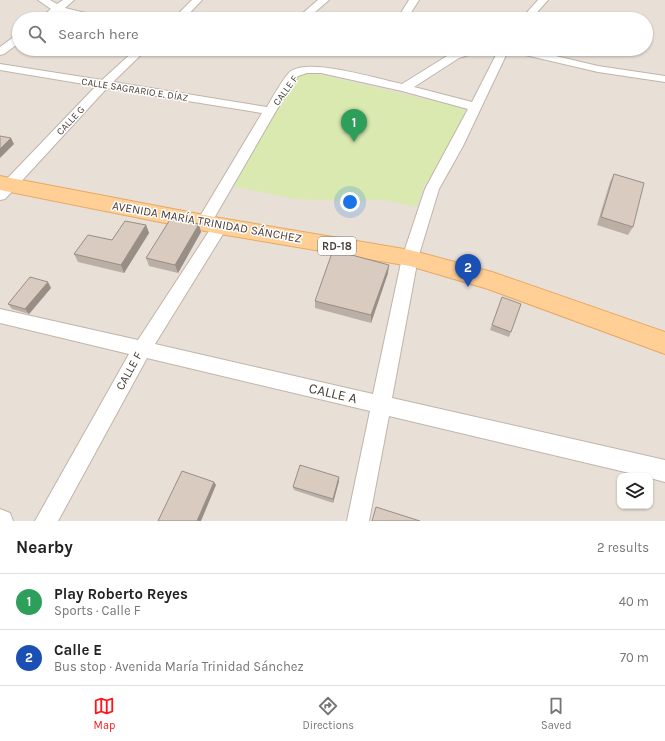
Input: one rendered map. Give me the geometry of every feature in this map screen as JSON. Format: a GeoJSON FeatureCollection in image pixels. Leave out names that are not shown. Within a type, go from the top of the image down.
{"type":"FeatureCollection","features":[{"type":"Feature","properties":{"kind":"main road","name":"AVENIDA MARÍA TRINIDAD SÁNCHEZ"},"geometry":{"type":"LineString","coordinates":[[3,188],[410,258],[492,282],[665,343]]}},
{"type":"Feature","properties":{"kind":"street"},"geometry":{"type":"LineString","coordinates":[[43,0],[58,9],[70,12]]}},
{"type":"Feature","properties":{"kind":"street"},"geometry":{"type":"LineString","coordinates":[[54,12],[69,0]]}},
{"type":"Feature","properties":{"kind":"street"},"geometry":{"type":"LineString","coordinates":[[185,12],[197,0]]}},
{"type":"Feature","properties":{"kind":"street"},"geometry":{"type":"LineString","coordinates":[[309,12],[324,0]]}},
{"type":"Feature","properties":{"kind":"street"},"geometry":{"type":"LineString","coordinates":[[406,12],[414,0]]}},
{"type":"Feature","properties":{"kind":"street"},"geometry":{"type":"LineString","coordinates":[[532,12],[543,0]]}},
{"type":"Feature","properties":{"kind":"street"},"geometry":{"type":"LineString","coordinates":[[0,52],[12,43]]}},
{"type":"Feature","properties":{"kind":"street","name":"CALLE G"},"geometry":{"type":"LineString","coordinates":[[3,188],[104,84],[134,56]]}},
{"type":"Feature","properties":{"kind":"street"},"geometry":{"type":"LineString","coordinates":[[404,88],[455,56]]}},
{"type":"Feature","properties":{"kind":"street"},"geometry":{"type":"LineString","coordinates":[[358,521],[410,258],[432,189],[501,56]]}},
{"type":"Feature","properties":{"kind":"street"},"geometry":{"type":"LineString","coordinates":[[542,56],[598,69],[665,79]]}},
{"type":"Feature","properties":{"kind":"street","name":"CALLE SAGRARIO E. DÍAZ"},"geometry":{"type":"LineString","coordinates":[[0,67],[270,111]]}},
{"type":"Feature","properties":{"kind":"street","name":"CALLE F"},"geometry":{"type":"LineString","coordinates":[[46,521],[212,224],[270,111],[294,74],[306,70],[321,70],[404,88],[475,108]]}},
{"type":"Feature","properties":{"kind":"street","name":"CALLE A"},"geometry":{"type":"LineString","coordinates":[[0,316],[665,471]]}},
{"type":"Feature","properties":{"kind":"shaded area"},"geometry":{"type":"Polygon","coordinates":[[[0,0],[665,0],[665,521],[0,521],[0,0]]]}},
{"type":"Feature","properties":{"kind":"green space"},"geometry":{"type":"Polygon","coordinates":[[[314,73],[467,109],[433,175],[424,185],[417,207],[386,200],[346,201],[295,199],[232,186],[295,80],[299,76],[314,73]]]}},
{"type":"Feature","properties":{"kind":"building"},"geometry":{"type":"Polygon","coordinates":[[[0,136],[11,138],[0,149],[0,136]]]}},
{"type":"Feature","properties":{"kind":"building"},"geometry":{"type":"Polygon","coordinates":[[[614,174],[644,183],[633,227],[601,217],[614,174]]]}},
{"type":"Feature","properties":{"kind":"building"},"geometry":{"type":"Polygon","coordinates":[[[171,218],[199,224],[175,265],[146,258],[171,218]]]}},
{"type":"Feature","properties":{"kind":"building"},"geometry":{"type":"Polygon","coordinates":[[[125,221],[146,225],[121,265],[74,254],[88,235],[112,240],[125,221]]]}},
{"type":"Feature","properties":{"kind":"building"},"geometry":{"type":"Polygon","coordinates":[[[333,250],[389,265],[371,315],[315,301],[333,250]]]}},
{"type":"Feature","properties":{"kind":"building"},"geometry":{"type":"Polygon","coordinates":[[[30,277],[48,282],[25,309],[8,304],[30,277]]]}},
{"type":"Feature","properties":{"kind":"building"},"geometry":{"type":"Polygon","coordinates":[[[502,297],[521,304],[511,332],[492,325],[502,297]]]}},
{"type":"Feature","properties":{"kind":"building"},"geometry":{"type":"Polygon","coordinates":[[[300,465],[339,477],[333,499],[293,487],[300,465]]]}},
{"type":"Feature","properties":{"kind":"building"},"geometry":{"type":"Polygon","coordinates":[[[182,471],[214,482],[197,521],[158,521],[182,471]]]}},
{"type":"Feature","properties":{"kind":"building"},"geometry":{"type":"Polygon","coordinates":[[[376,507],[420,521],[372,521],[376,507]]]}},
{"type":"Feature","properties":{"kind":"place","name":"Play Roberto Reyes"},"geometry":{"type":"Point","coordinates":[354,142]}},
{"type":"Feature","properties":{"kind":"place","name":"Calle E"},"geometry":{"type":"Point","coordinates":[468,287]}}]}
